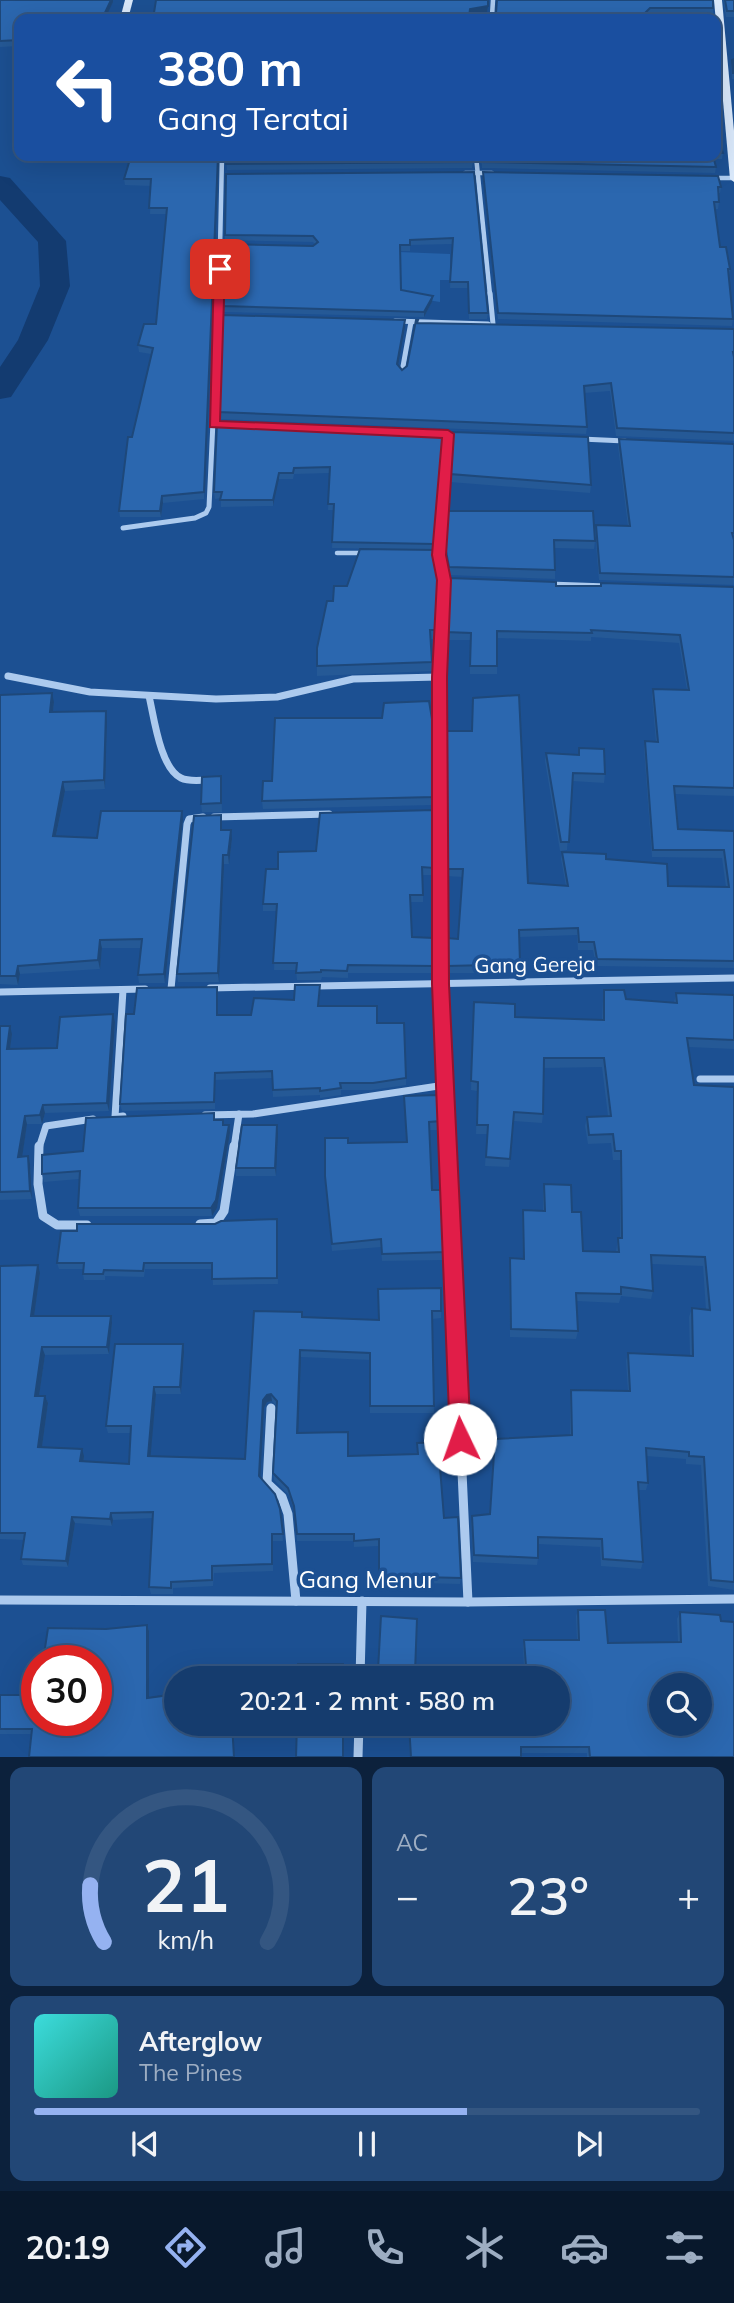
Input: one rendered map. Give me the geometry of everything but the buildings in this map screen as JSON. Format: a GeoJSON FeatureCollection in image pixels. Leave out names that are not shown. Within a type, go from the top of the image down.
{"type":"FeatureCollection","features":[{"type":"Feature","properties":{"kind":"main road"},"geometry":{"type":"LineString","coordinates":[[721,27],[734,179]]}},
{"type":"Feature","properties":{"kind":"street"},"geometry":{"type":"LineString","coordinates":[[123,528],[195,518],[206,513],[209,507],[221,245],[222,161]]}},
{"type":"Feature","properties":{"kind":"street"},"geometry":{"type":"LineString","coordinates":[[475,161],[493,324]]}},
{"type":"Feature","properties":{"kind":"street"},"geometry":{"type":"LineString","coordinates":[[463,173],[503,174]]}},
{"type":"Feature","properties":{"kind":"street"},"geometry":{"type":"LineString","coordinates":[[707,178],[734,179]]}},
{"type":"Feature","properties":{"kind":"street"},"geometry":{"type":"LineString","coordinates":[[221,245],[234,246]]}},
{"type":"Feature","properties":{"kind":"street"},"geometry":{"type":"LineString","coordinates":[[218,317],[232,317]]}},
{"type":"Feature","properties":{"kind":"street"},"geometry":{"type":"LineString","coordinates":[[384,321],[506,324]]}},
{"type":"Feature","properties":{"kind":"street"},"geometry":{"type":"LineString","coordinates":[[402,372],[411,322]]}},
{"type":"Feature","properties":{"kind":"street"},"geometry":{"type":"LineString","coordinates":[[214,424],[228,425]]}},
{"type":"Feature","properties":{"kind":"street"},"geometry":{"type":"LineString","coordinates":[[434,434],[462,435]]}},
{"type":"Feature","properties":{"kind":"street"},"geometry":{"type":"LineString","coordinates":[[448,434],[439,555],[444,580],[439,677],[440,984],[468,1602]]}},
{"type":"Feature","properties":{"kind":"street"},"geometry":{"type":"LineString","coordinates":[[573,439],[628,442]]}},
{"type":"Feature","properties":{"kind":"street"},"geometry":{"type":"LineString","coordinates":[[444,580],[458,580]]}},
{"type":"Feature","properties":{"kind":"street"},"geometry":{"type":"LineString","coordinates":[[541,583],[610,586]]}},
{"type":"Feature","properties":{"kind":"street"},"geometry":{"type":"LineString","coordinates":[[8,676],[90,692],[261,698],[353,678],[439,677]]}},
{"type":"Feature","properties":{"kind":"street"},"geometry":{"type":"LineString","coordinates":[[149,696],[157,734],[172,770],[184,779],[210,780]]}},
{"type":"Feature","properties":{"kind":"street"},"geometry":{"type":"LineString","coordinates":[[428,812],[441,811]]}},
{"type":"Feature","properties":{"kind":"street"},"geometry":{"type":"LineString","coordinates":[[171,989],[189,819],[336,814]]}},
{"type":"Feature","properties":{"kind":"street","name":"Gang Gereja"},"geometry":{"type":"LineString","coordinates":[[198,988],[734,978]]}},
{"type":"Feature","properties":{"kind":"street"},"geometry":{"type":"LineString","coordinates":[[114,1117],[123,989]]}},
{"type":"Feature","properties":{"kind":"street"},"geometry":{"type":"LineString","coordinates":[[0,992],[185,989]]}},
{"type":"Feature","properties":{"kind":"street"},"geometry":{"type":"LineString","coordinates":[[700,1079],[734,1079]]}},
{"type":"Feature","properties":{"kind":"street"},"geometry":{"type":"LineString","coordinates":[[198,1115],[239,1114],[445,1085]]}},
{"type":"Feature","properties":{"kind":"street"},"geometry":{"type":"LineString","coordinates":[[191,1224],[216,1223],[221,1220],[239,1114]]}},
{"type":"Feature","properties":{"kind":"street"},"geometry":{"type":"LineString","coordinates":[[97,1225],[57,1225],[43,1216],[37,1197],[40,1139],[46,1126],[53,1123],[128,1116]]}},
{"type":"Feature","properties":{"kind":"street"},"geometry":{"type":"LineString","coordinates":[[271,1408],[267,1483],[282,1497],[288,1514],[296,1601]]}},
{"type":"Feature","properties":{"kind":"street","name":"Gang Menur"},"geometry":{"type":"LineString","coordinates":[[0,1600],[468,1602],[734,1599]]}},
{"type":"Feature","properties":{"kind":"street"},"geometry":{"type":"LineString","coordinates":[[360,1666],[362,1601]]}},
{"type":"Feature","properties":{"kind":"street"},"geometry":{"type":"LineString","coordinates":[[358,1757],[359,1736]]}},
{"type":"Feature","properties":{"kind":"lane"},"geometry":{"type":"LineString","coordinates":[[337,553],[375,554]]}},
{"type":"Feature","properties":{"kind":"lane"},"geometry":{"type":"LineString","coordinates":[[426,555],[439,555]]}},
{"type":"Feature","properties":{"kind":"shaded area"},"geometry":{"type":"Polygon","coordinates":[[[399,252],[450,254],[450,267],[463,267],[460,280],[440,280],[440,302],[402,296],[401,275],[367,274],[399,252]]]}},
{"type":"Feature","properties":{"kind":"waterway"},"geometry":{"type":"LineString","coordinates":[[0,184],[52,241],[55,286],[33,340],[0,390]]}},
{"type":"Feature","properties":{"kind":"route"},"geometry":{"type":"LineString","coordinates":[[220,269],[214,424],[448,434],[439,555],[444,580],[439,677],[442,853],[440,984],[460,1439]]}}]}
